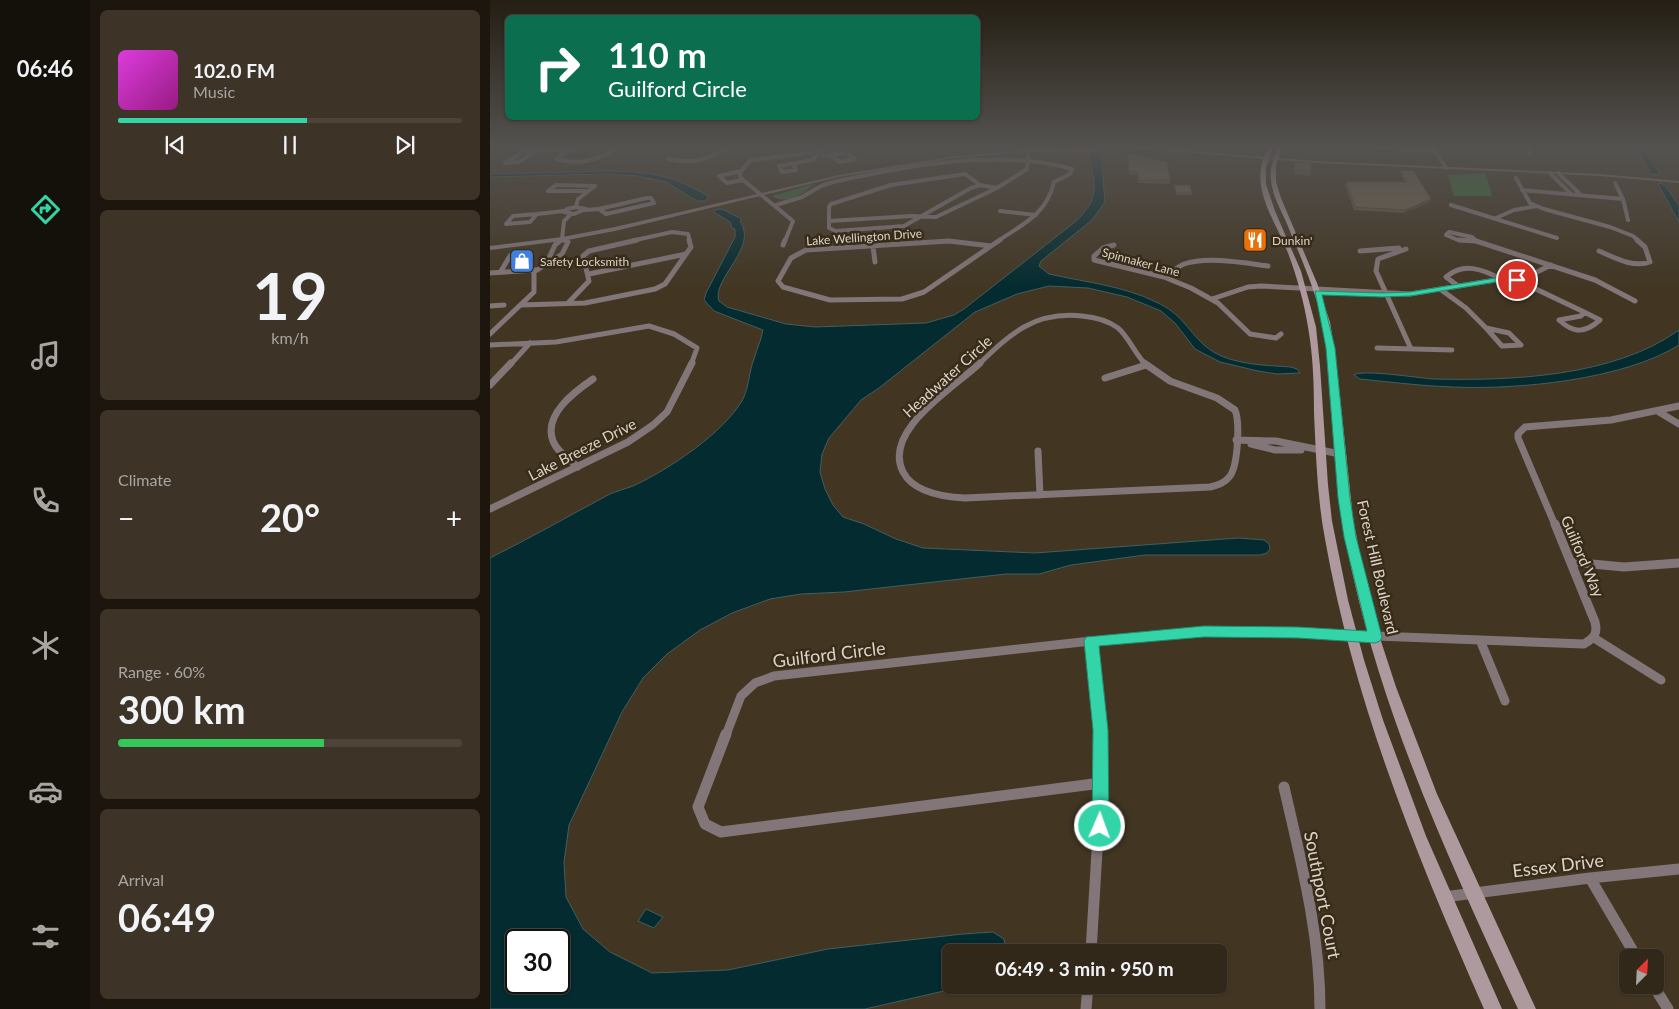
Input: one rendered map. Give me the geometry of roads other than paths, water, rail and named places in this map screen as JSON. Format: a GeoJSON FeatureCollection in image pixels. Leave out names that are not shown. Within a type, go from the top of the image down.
{"type":"FeatureCollection","features":[{"type":"Feature","properties":{"kind":"main road"},"geometry":{"type":"LineString","coordinates":[[1267,193],[1304,290],[1315,347],[1321,451],[1329,535],[1350,636],[1378,727],[1442,897],[1493,1009]]}},
{"type":"Feature","properties":{"kind":"main road","name":"Forest Hill Boulevard"},"geometry":{"type":"LineString","coordinates":[[1277,193],[1317,290],[1330,348],[1350,537],[1375,637],[1409,739],[1434,804],[1472,893],[1527,1009]]}},
{"type":"Feature","properties":{"kind":"street"},"geometry":{"type":"LineString","coordinates":[[576,207],[578,199],[585,193]]}},
{"type":"Feature","properties":{"kind":"street"},"geometry":{"type":"LineString","coordinates":[[761,193],[788,214],[793,221],[783,245]]}},
{"type":"Feature","properties":{"kind":"street"},"geometry":{"type":"LineString","coordinates":[[490,246],[562,236],[677,216],[761,193]]}},
{"type":"Feature","properties":{"kind":"street","name":"Lake Wellington Drive"},"geometry":{"type":"LineString","coordinates":[[776,205],[811,193]]}},
{"type":"Feature","properties":{"kind":"street"},"geometry":{"type":"LineString","coordinates":[[865,193],[831,204],[829,207],[829,228],[836,230],[904,226],[962,193]]}},
{"type":"Feature","properties":{"kind":"street"},"geometry":{"type":"LineString","coordinates":[[829,221],[943,215],[984,193]]}},
{"type":"Feature","properties":{"kind":"street","name":"Lake Wellington Drive"},"geometry":{"type":"LineString","coordinates":[[991,246],[949,240],[800,252],[787,260],[778,281],[779,285],[830,300],[908,298],[924,292],[991,246],[1036,215],[1051,199],[1052,193]]}},
{"type":"Feature","properties":{"kind":"street"},"geometry":{"type":"LineString","coordinates":[[1524,193],[1527,200],[1536,206],[1633,236],[1646,247],[1650,262],[1647,264],[1633,263],[1599,250]]}},
{"type":"Feature","properties":{"kind":"street"},"geometry":{"type":"LineString","coordinates":[[1560,193],[1623,199]]}},
{"type":"Feature","properties":{"kind":"street"},"geometry":{"type":"LineString","coordinates":[[1620,193],[1628,220]]}},
{"type":"Feature","properties":{"kind":"street"},"geometry":{"type":"LineString","coordinates":[[545,264],[562,236],[564,221],[571,214],[647,198],[651,198],[654,203],[606,214],[599,209]]}},
{"type":"Feature","properties":{"kind":"street"},"geometry":{"type":"LineString","coordinates":[[1452,205],[1557,238]]}},
{"type":"Feature","properties":{"kind":"street"},"geometry":{"type":"LineString","coordinates":[[1496,218],[1512,211],[1536,206]]}},
{"type":"Feature","properties":{"kind":"street"},"geometry":{"type":"LineString","coordinates":[[537,214],[530,222],[506,224],[514,216],[564,211],[576,207],[584,207],[585,210]]}},
{"type":"Feature","properties":{"kind":"street"},"geometry":{"type":"LineString","coordinates":[[564,211],[571,214]]}},
{"type":"Feature","properties":{"kind":"street"},"geometry":{"type":"LineString","coordinates":[[1000,211],[1036,215]]}},
{"type":"Feature","properties":{"kind":"street"},"geometry":{"type":"LineString","coordinates":[[521,305],[568,303],[585,302],[655,289],[665,284],[691,247],[689,236],[680,232],[586,252],[583,256],[589,274],[589,281],[568,303]]}},
{"type":"Feature","properties":{"kind":"street"},"geometry":{"type":"LineString","coordinates":[[1479,242],[1472,237],[1455,232],[1449,232],[1446,235],[1458,240],[1479,242],[1596,280],[1635,301]]}},
{"type":"Feature","properties":{"kind":"street"},"geometry":{"type":"LineString","coordinates":[[490,334],[535,290],[533,274],[536,270],[562,254],[568,242],[562,236]]}},
{"type":"Feature","properties":{"kind":"street","name":"Spinnaker Lane"},"geometry":{"type":"LineString","coordinates":[[1114,245],[1103,248],[1094,256],[1094,260],[1164,277],[1192,288],[1228,311],[1250,334],[1276,338],[1281,334]]}},
{"type":"Feature","properties":{"kind":"street"},"geometry":{"type":"LineString","coordinates":[[873,246],[875,262]]}},
{"type":"Feature","properties":{"kind":"street"},"geometry":{"type":"LineString","coordinates":[[1360,251],[1406,249],[1378,259],[1376,271],[1411,349]]}},
{"type":"Feature","properties":{"kind":"street"},"geometry":{"type":"LineString","coordinates":[[589,274],[686,254]]}},
{"type":"Feature","properties":{"kind":"street"},"geometry":{"type":"LineString","coordinates":[[501,271],[510,256]]}},
{"type":"Feature","properties":{"kind":"street"},"geometry":{"type":"LineString","coordinates":[[1164,277],[1182,265],[1193,262],[1268,266]]}},
{"type":"Feature","properties":{"kind":"street"},"geometry":{"type":"LineString","coordinates":[[1519,281],[1551,265]]}},
{"type":"Feature","properties":{"kind":"street"},"geometry":{"type":"LineString","coordinates":[[1458,286],[1446,276],[1449,273],[1466,268],[1484,270],[1501,279]]}},
{"type":"Feature","properties":{"kind":"street"},"geometry":{"type":"LineString","coordinates":[[490,273],[536,270]]}},
{"type":"Feature","properties":{"kind":"street"},"geometry":{"type":"LineString","coordinates":[[1212,299],[1243,290],[1317,290],[1382,295],[1410,294],[1508,278],[1519,281],[1584,312],[1600,320],[1587,330],[1576,330],[1562,324],[1559,320],[1581,316],[1584,312]]}},
{"type":"Feature","properties":{"kind":"street"},"geometry":{"type":"LineString","coordinates":[[1440,289],[1466,308],[1502,346],[1521,345],[1509,333],[1486,328]]}},
{"type":"Feature","properties":{"kind":"street"},"geometry":{"type":"LineString","coordinates":[[490,306],[504,305]]}},
{"type":"Feature","properties":{"kind":"street","name":"Headwater Circle"},"geometry":{"type":"LineString","coordinates":[[1075,315],[1105,321],[1121,331],[1131,348],[1146,365],[1172,382],[1231,406],[1238,415],[1236,440],[1231,475],[1226,481],[1216,486],[965,498],[928,492],[914,484],[901,470],[898,462],[898,447],[904,435],[919,418],[1019,329],[1040,319],[1075,315]]}},
{"type":"Feature","properties":{"kind":"street","name":"Lake Breeze Drive"},"geometry":{"type":"LineString","coordinates":[[490,345],[556,342],[649,326],[690,341],[697,348],[692,363],[663,416],[628,442],[490,510]]}},
{"type":"Feature","properties":{"kind":"street"},"geometry":{"type":"LineString","coordinates":[[490,385],[530,343]]}},
{"type":"Feature","properties":{"kind":"street"},"geometry":{"type":"LineString","coordinates":[[1377,348],[1452,350]]}},
{"type":"Feature","properties":{"kind":"street"},"geometry":{"type":"LineString","coordinates":[[1105,378],[1146,365]]}},
{"type":"Feature","properties":{"kind":"street"},"geometry":{"type":"LineString","coordinates":[[578,467],[557,448],[552,440],[552,428],[558,413],[572,394],[594,380]]}},
{"type":"Feature","properties":{"kind":"street","name":"Guilford Way"},"geometry":{"type":"LineString","coordinates":[[1594,638],[1597,628],[1594,617],[1518,438],[1519,432],[1525,427],[1611,420],[1660,412],[1679,406]]}},
{"type":"Feature","properties":{"kind":"street"},"geometry":{"type":"LineString","coordinates":[[1660,412],[1679,424]]}},
{"type":"Feature","properties":{"kind":"street"},"geometry":{"type":"LineString","coordinates":[[1236,440],[1275,450],[1321,451],[1340,454]]}},
{"type":"Feature","properties":{"kind":"street"},"geometry":{"type":"LineString","coordinates":[[1038,451],[1040,495]]}},
{"type":"Feature","properties":{"kind":"street"},"geometry":{"type":"LineString","coordinates":[[1571,562],[1624,567],[1679,563]]}},
{"type":"Feature","properties":{"kind":"street","name":"Guilford Circle"},"geometry":{"type":"LineString","coordinates":[[1102,783],[721,832],[711,830],[704,824],[698,807],[741,696],[747,689],[764,678],[1091,641],[1204,632],[1280,632],[1375,637]]}},
{"type":"Feature","properties":{"kind":"street"},"geometry":{"type":"LineString","coordinates":[[1375,637],[1584,644],[1594,638],[1661,680]]}},
{"type":"Feature","properties":{"kind":"street"},"geometry":{"type":"LineString","coordinates":[[1480,640],[1505,701]]}},
{"type":"Feature","properties":{"kind":"street"},"geometry":{"type":"LineString","coordinates":[[1091,641],[1100,730],[1102,783],[1091,944]]}},
{"type":"Feature","properties":{"kind":"street","name":"Southport Court"},"geometry":{"type":"LineString","coordinates":[[1284,788],[1316,938],[1320,1009]]}},
{"type":"Feature","properties":{"kind":"street","name":"Essex Drive"},"geometry":{"type":"LineString","coordinates":[[1442,897],[1590,878],[1679,869]]}},
{"type":"Feature","properties":{"kind":"street"},"geometry":{"type":"LineString","coordinates":[[1590,878],[1632,949]]}},
{"type":"Feature","properties":{"kind":"street"},"geometry":{"type":"LineString","coordinates":[[1086,1009],[1087,994]]}},
{"type":"Feature","properties":{"kind":"street"},"geometry":{"type":"LineString","coordinates":[[1659,994],[1668,1009]]}},
{"type":"Feature","properties":{"kind":"water"},"geometry":{"type":"Polygon","coordinates":[[[684,193],[703,193],[708,196],[706,201],[697,201],[684,193]]]}},
{"type":"Feature","properties":{"kind":"water"},"geometry":{"type":"Polygon","coordinates":[[[1093,193],[1104,193],[1105,202],[1092,220],[1041,261],[1039,266],[1049,274],[1118,288],[1144,297],[1172,311],[1204,345],[1223,357],[1245,363],[1291,367],[1297,369],[1300,373],[1277,374],[1220,362],[1195,349],[1175,323],[1161,311],[1127,297],[1088,288],[1049,286],[1017,294],[975,312],[861,400],[829,438],[822,454],[820,472],[825,489],[833,505],[843,517],[923,548],[1035,553],[1238,538],[1264,540],[1269,544],[1270,549],[1267,553],[1260,555],[1145,555],[1071,565],[1039,574],[1006,574],[844,592],[801,594],[770,599],[732,613],[700,630],[667,654],[643,678],[622,712],[569,825],[564,862],[566,897],[583,929],[610,952],[652,973],[728,970],[828,949],[963,934],[993,932],[1004,939],[1005,944],[942,944],[942,991],[865,1009],[490,1009],[490,558],[608,495],[647,479],[678,460],[723,425],[743,399],[763,330],[714,311],[704,300],[735,237],[735,229],[732,228],[730,222],[714,212],[714,210],[722,209],[742,219],[740,221],[744,231],[744,242],[740,252],[718,292],[719,301],[727,307],[786,324],[815,327],[926,323],[954,315],[1075,222],[1089,205],[1093,193]]]}},
{"type":"Feature","properties":{"kind":"water"},"geometry":{"type":"Polygon","coordinates":[[[1663,193],[1670,193],[1679,206],[1679,222],[1663,193]]]}},
{"type":"Feature","properties":{"kind":"water"},"geometry":{"type":"Polygon","coordinates":[[[1679,330],[1679,345],[1656,357],[1629,367],[1569,380],[1507,387],[1452,387],[1360,379],[1354,375],[1359,373],[1379,373],[1433,379],[1495,379],[1560,373],[1593,367],[1624,358],[1653,346],[1679,330]]]}},
{"type":"Feature","properties":{"kind":"water"},"geometry":{"type":"Polygon","coordinates":[[[646,909],[663,917],[654,928],[638,921],[646,909]]]}},
{"type":"Feature","properties":{"kind":"place","name":"Dunkin'"},"geometry":{"type":"Point","coordinates":[1255,240]}},
{"type":"Feature","properties":{"kind":"place","name":"Safety Locksmith"},"geometry":{"type":"Point","coordinates":[522,261]}}]}
